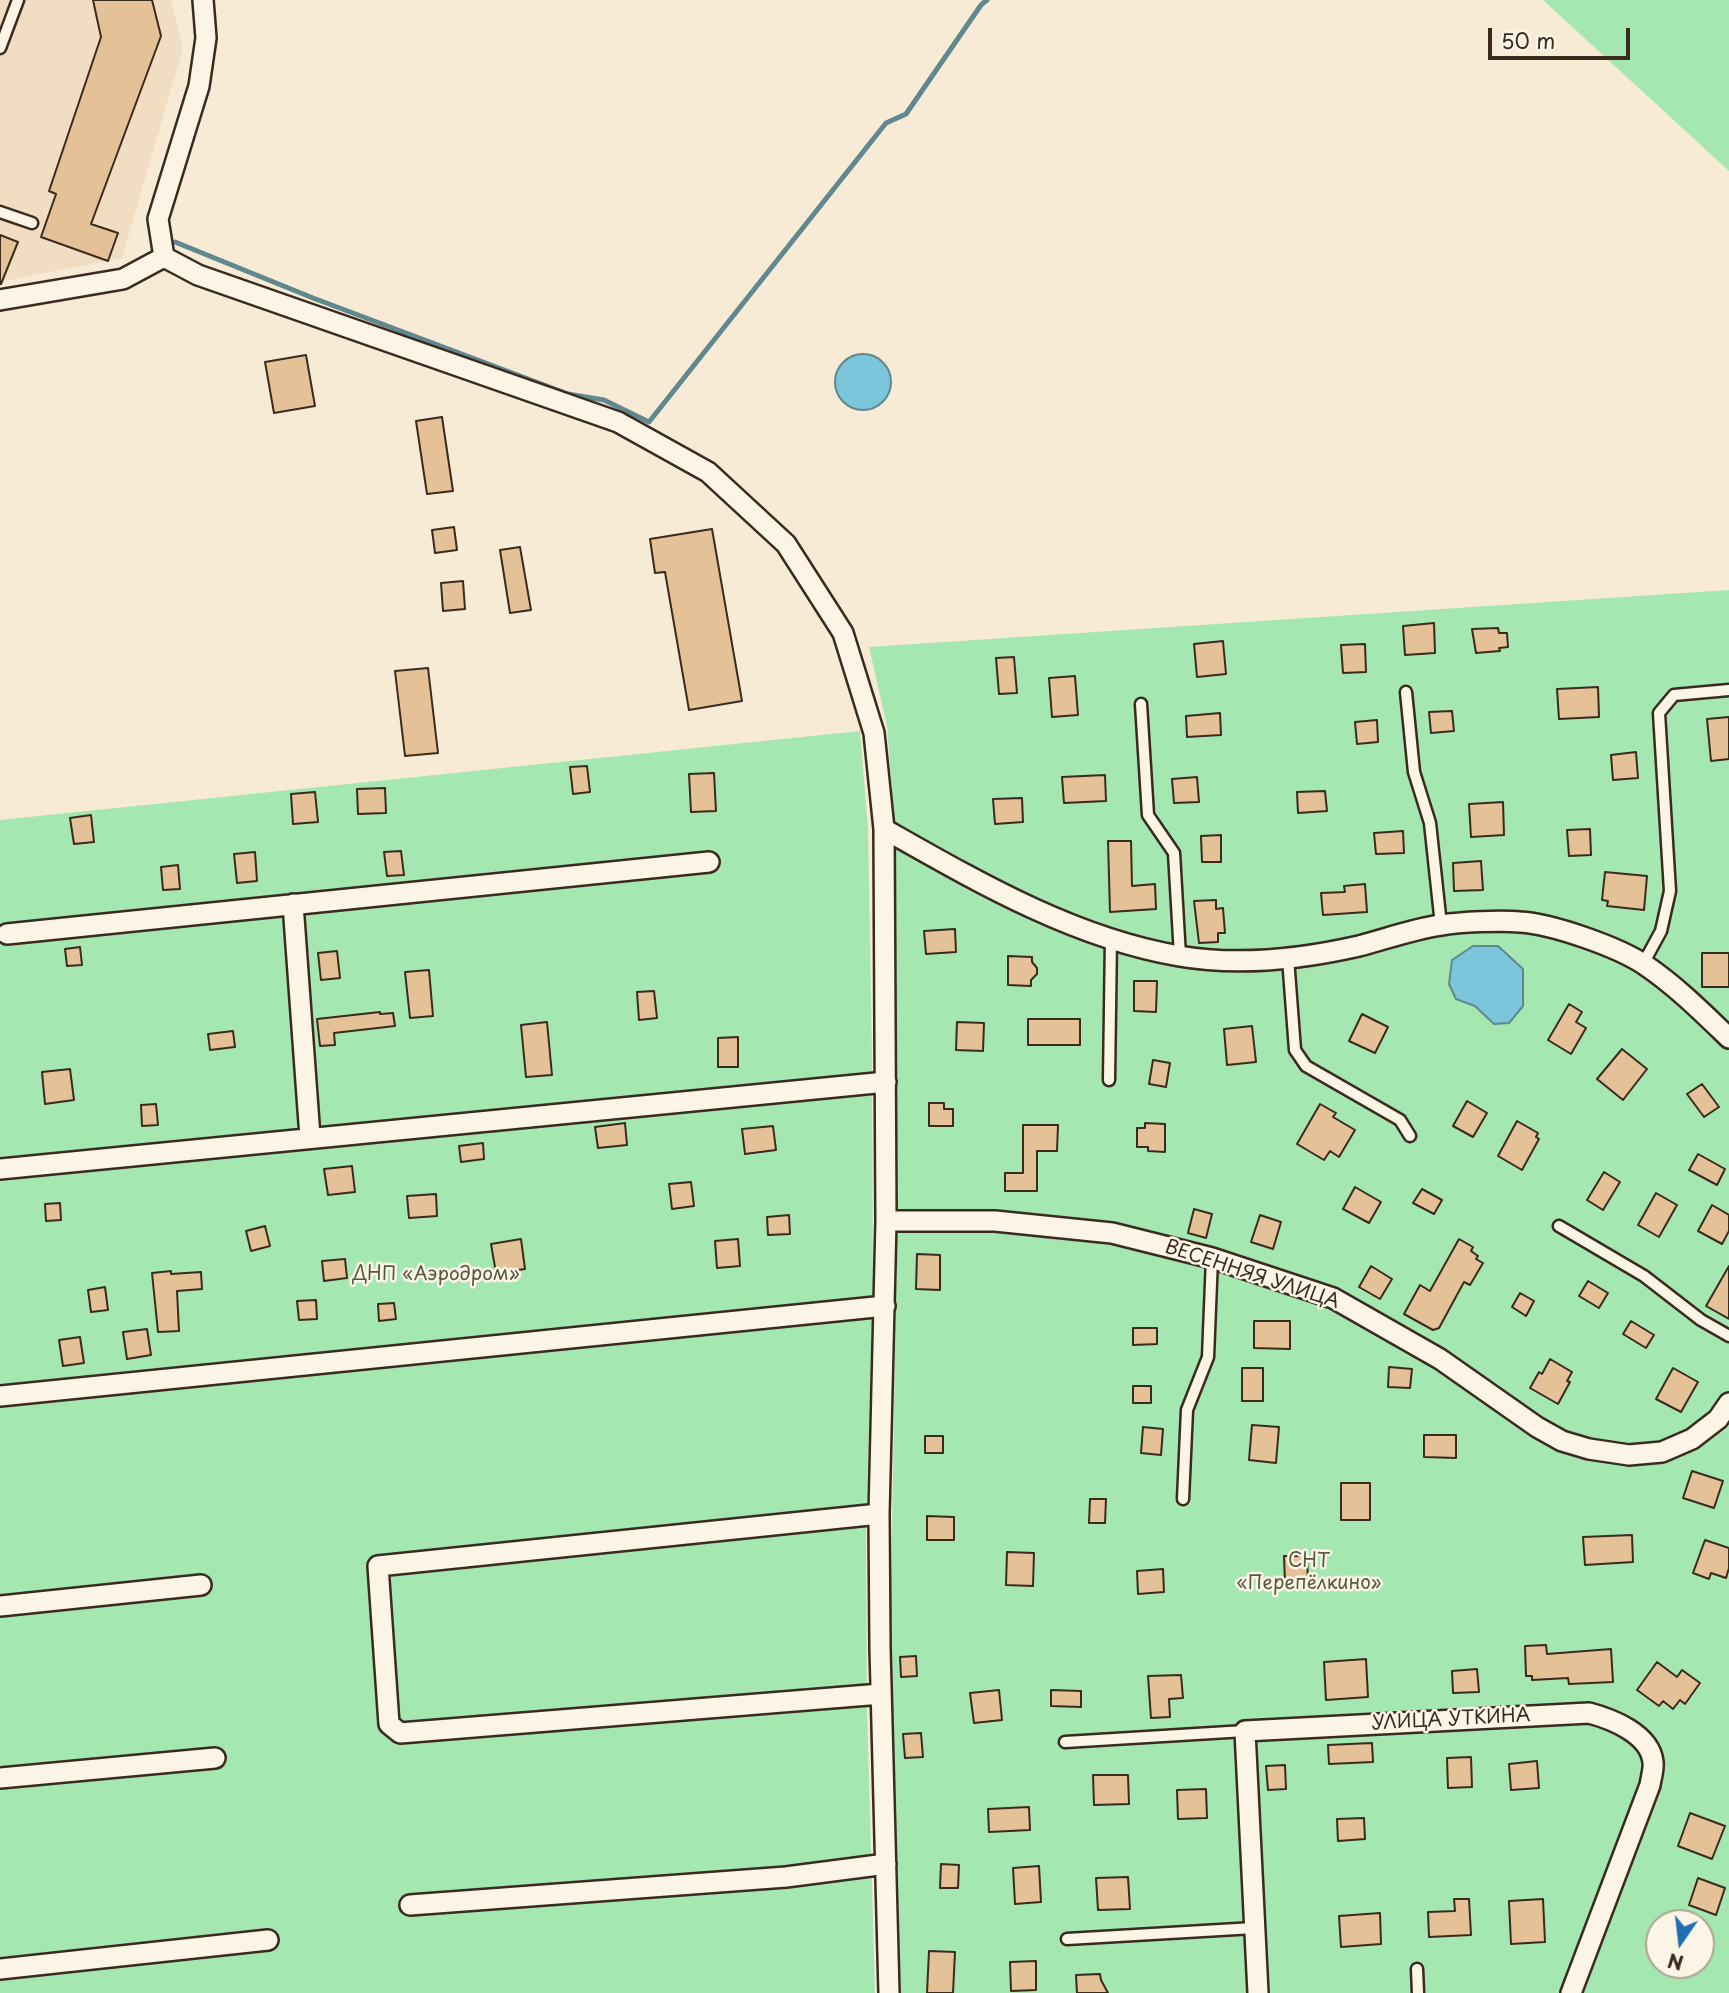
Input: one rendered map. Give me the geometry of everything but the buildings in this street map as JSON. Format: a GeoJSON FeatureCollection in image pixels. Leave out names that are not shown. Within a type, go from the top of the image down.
{"type":"FeatureCollection","features":[{"type":"Feature","properties":{"kind":"street"},"geometry":{"type":"LineString","coordinates":[[164,257],[158,219],[199,86],[206,38],[203,0]]}},
{"type":"Feature","properties":{"kind":"street"},"geometry":{"type":"LineString","coordinates":[[0,300],[123,279],[164,257]]}},
{"type":"Feature","properties":{"kind":"street"},"geometry":{"type":"LineString","coordinates":[[164,257],[198,275],[618,422],[708,472],[786,544],[843,633],[874,733],[884,829],[886,1221],[879,1514],[880,1694],[889,1993]]}},
{"type":"Feature","properties":{"kind":"street"},"geometry":{"type":"LineString","coordinates":[[884,829],[1029,908],[1111,938],[1180,956],[1232,960],[1288,958],[1355,947],[1441,925],[1521,922],[1585,937],[1643,964],[1690,1001],[1729,1038]]}},
{"type":"Feature","properties":{"kind":"street"},"geometry":{"type":"LineString","coordinates":[[3,934],[709,862]]}},
{"type":"Feature","properties":{"kind":"street"},"geometry":{"type":"LineString","coordinates":[[292,904],[310,1137]]}},
{"type":"Feature","properties":{"kind":"street"},"geometry":{"type":"LineString","coordinates":[[0,1169],[886,1082]]}},
{"type":"Feature","properties":{"kind":"street","name":"ВЕСЕННЯЯ УЛИЦА"},"geometry":{"type":"LineString","coordinates":[[886,1221],[995,1221],[1112,1233],[1212,1258],[1333,1298],[1440,1359],[1536,1427],[1562,1441],[1589,1449],[1629,1455],[1662,1452],[1692,1439],[1718,1419],[1729,1404]]}},
{"type":"Feature","properties":{"kind":"street"},"geometry":{"type":"LineString","coordinates":[[0,1396],[885,1306]]}},
{"type":"Feature","properties":{"kind":"street"},"geometry":{"type":"LineString","coordinates":[[879,1514],[378,1566],[389,1724],[400,1733],[880,1694]]}},
{"type":"Feature","properties":{"kind":"street"},"geometry":{"type":"LineString","coordinates":[[0,1606],[201,1585]]}},
{"type":"Feature","properties":{"kind":"street","name":"УЛИЦА УТКИНА"},"geometry":{"type":"LineString","coordinates":[[1245,1731],[1589,1713],[1610,1718],[1645,1742],[1653,1763],[1650,1785],[1571,1993]]}},
{"type":"Feature","properties":{"kind":"street"},"geometry":{"type":"LineString","coordinates":[[1245,1731],[1258,1993]]}},
{"type":"Feature","properties":{"kind":"street"},"geometry":{"type":"LineString","coordinates":[[0,1778],[215,1758]]}},
{"type":"Feature","properties":{"kind":"street"},"geometry":{"type":"LineString","coordinates":[[410,1905],[786,1877],[886,1864]]}},
{"type":"Feature","properties":{"kind":"street"},"geometry":{"type":"LineString","coordinates":[[0,1969],[268,1940]]}},
{"type":"Feature","properties":{"kind":"lane"},"geometry":{"type":"LineString","coordinates":[[0,48],[18,0]]}},
{"type":"Feature","properties":{"kind":"lane"},"geometry":{"type":"LineString","coordinates":[[0,212],[32,223]]}},
{"type":"Feature","properties":{"kind":"lane"},"geometry":{"type":"LineString","coordinates":[[1643,964],[1661,931],[1670,891],[1660,713],[1674,695],[1729,690]]}},
{"type":"Feature","properties":{"kind":"lane"},"geometry":{"type":"LineString","coordinates":[[1406,692],[1414,772],[1430,823],[1441,925]]}},
{"type":"Feature","properties":{"kind":"lane"},"geometry":{"type":"LineString","coordinates":[[1140,705],[1148,815],[1174,853],[1180,956]]}},
{"type":"Feature","properties":{"kind":"lane"},"geometry":{"type":"LineString","coordinates":[[1109,1080],[1111,938]]}},
{"type":"Feature","properties":{"kind":"lane"},"geometry":{"type":"LineString","coordinates":[[1288,958],[1295,1050],[1306,1066],[1400,1120],[1410,1136]]}},
{"type":"Feature","properties":{"kind":"lane"},"geometry":{"type":"LineString","coordinates":[[1559,1226],[1644,1276],[1701,1320],[1729,1336]]}},
{"type":"Feature","properties":{"kind":"lane"},"geometry":{"type":"LineString","coordinates":[[1183,1499],[1187,1410],[1208,1357],[1212,1258]]}},
{"type":"Feature","properties":{"kind":"lane"},"geometry":{"type":"LineString","coordinates":[[1065,1742],[1245,1731]]}},
{"type":"Feature","properties":{"kind":"lane"},"geometry":{"type":"LineString","coordinates":[[1067,1938],[1254,1928]]}},
{"type":"Feature","properties":{"kind":"lane"},"geometry":{"type":"LineString","coordinates":[[1417,1969],[1418,1993]]}},
{"type":"Feature","properties":{"kind":"shaded area"},"geometry":{"type":"Polygon","coordinates":[[[0,0],[171,0],[183,48],[122,258],[0,282],[0,0]]]}},
{"type":"Feature","properties":{"kind":"green space"},"geometry":{"type":"Polygon","coordinates":[[[1543,0],[1729,0],[1729,171],[1543,0]]]}},
{"type":"Feature","properties":{"kind":"green space","name":"СНТ «Перепёлкино»"},"geometry":{"type":"Polygon","coordinates":[[[1729,590],[1729,1993],[897,1993],[889,1703],[897,1242],[894,820],[887,726],[869,647],[1729,590]]]}},
{"type":"Feature","properties":{"kind":"green space","name":"ДНП «Аэродром»"},"geometry":{"type":"Polygon","coordinates":[[[860,731],[868,829],[872,1054],[873,1288],[866,1531],[867,1710],[875,1993],[0,1993],[0,820],[860,731]]]}},
{"type":"Feature","properties":{"kind":"water"},"geometry":{"type":"Polygon","coordinates":[[[863,354],[874,356],[883,362],[889,371],[889,393],[883,402],[874,408],[863,410],[852,408],[843,402],[837,393],[835,382],[837,371],[843,362],[852,356],[863,354]]]}},
{"type":"Feature","properties":{"kind":"water"},"geometry":{"type":"Polygon","coordinates":[[[1473,946],[1498,946],[1523,969],[1523,1006],[1509,1023],[1494,1024],[1475,1006],[1456,999],[1449,984],[1452,960],[1473,946]]]}},
{"type":"Feature","properties":{"kind":"waterway"},"geometry":{"type":"LineString","coordinates":[[175,242],[313,298],[568,394],[604,400],[649,422],[886,123],[906,114],[987,0]]}}]}
